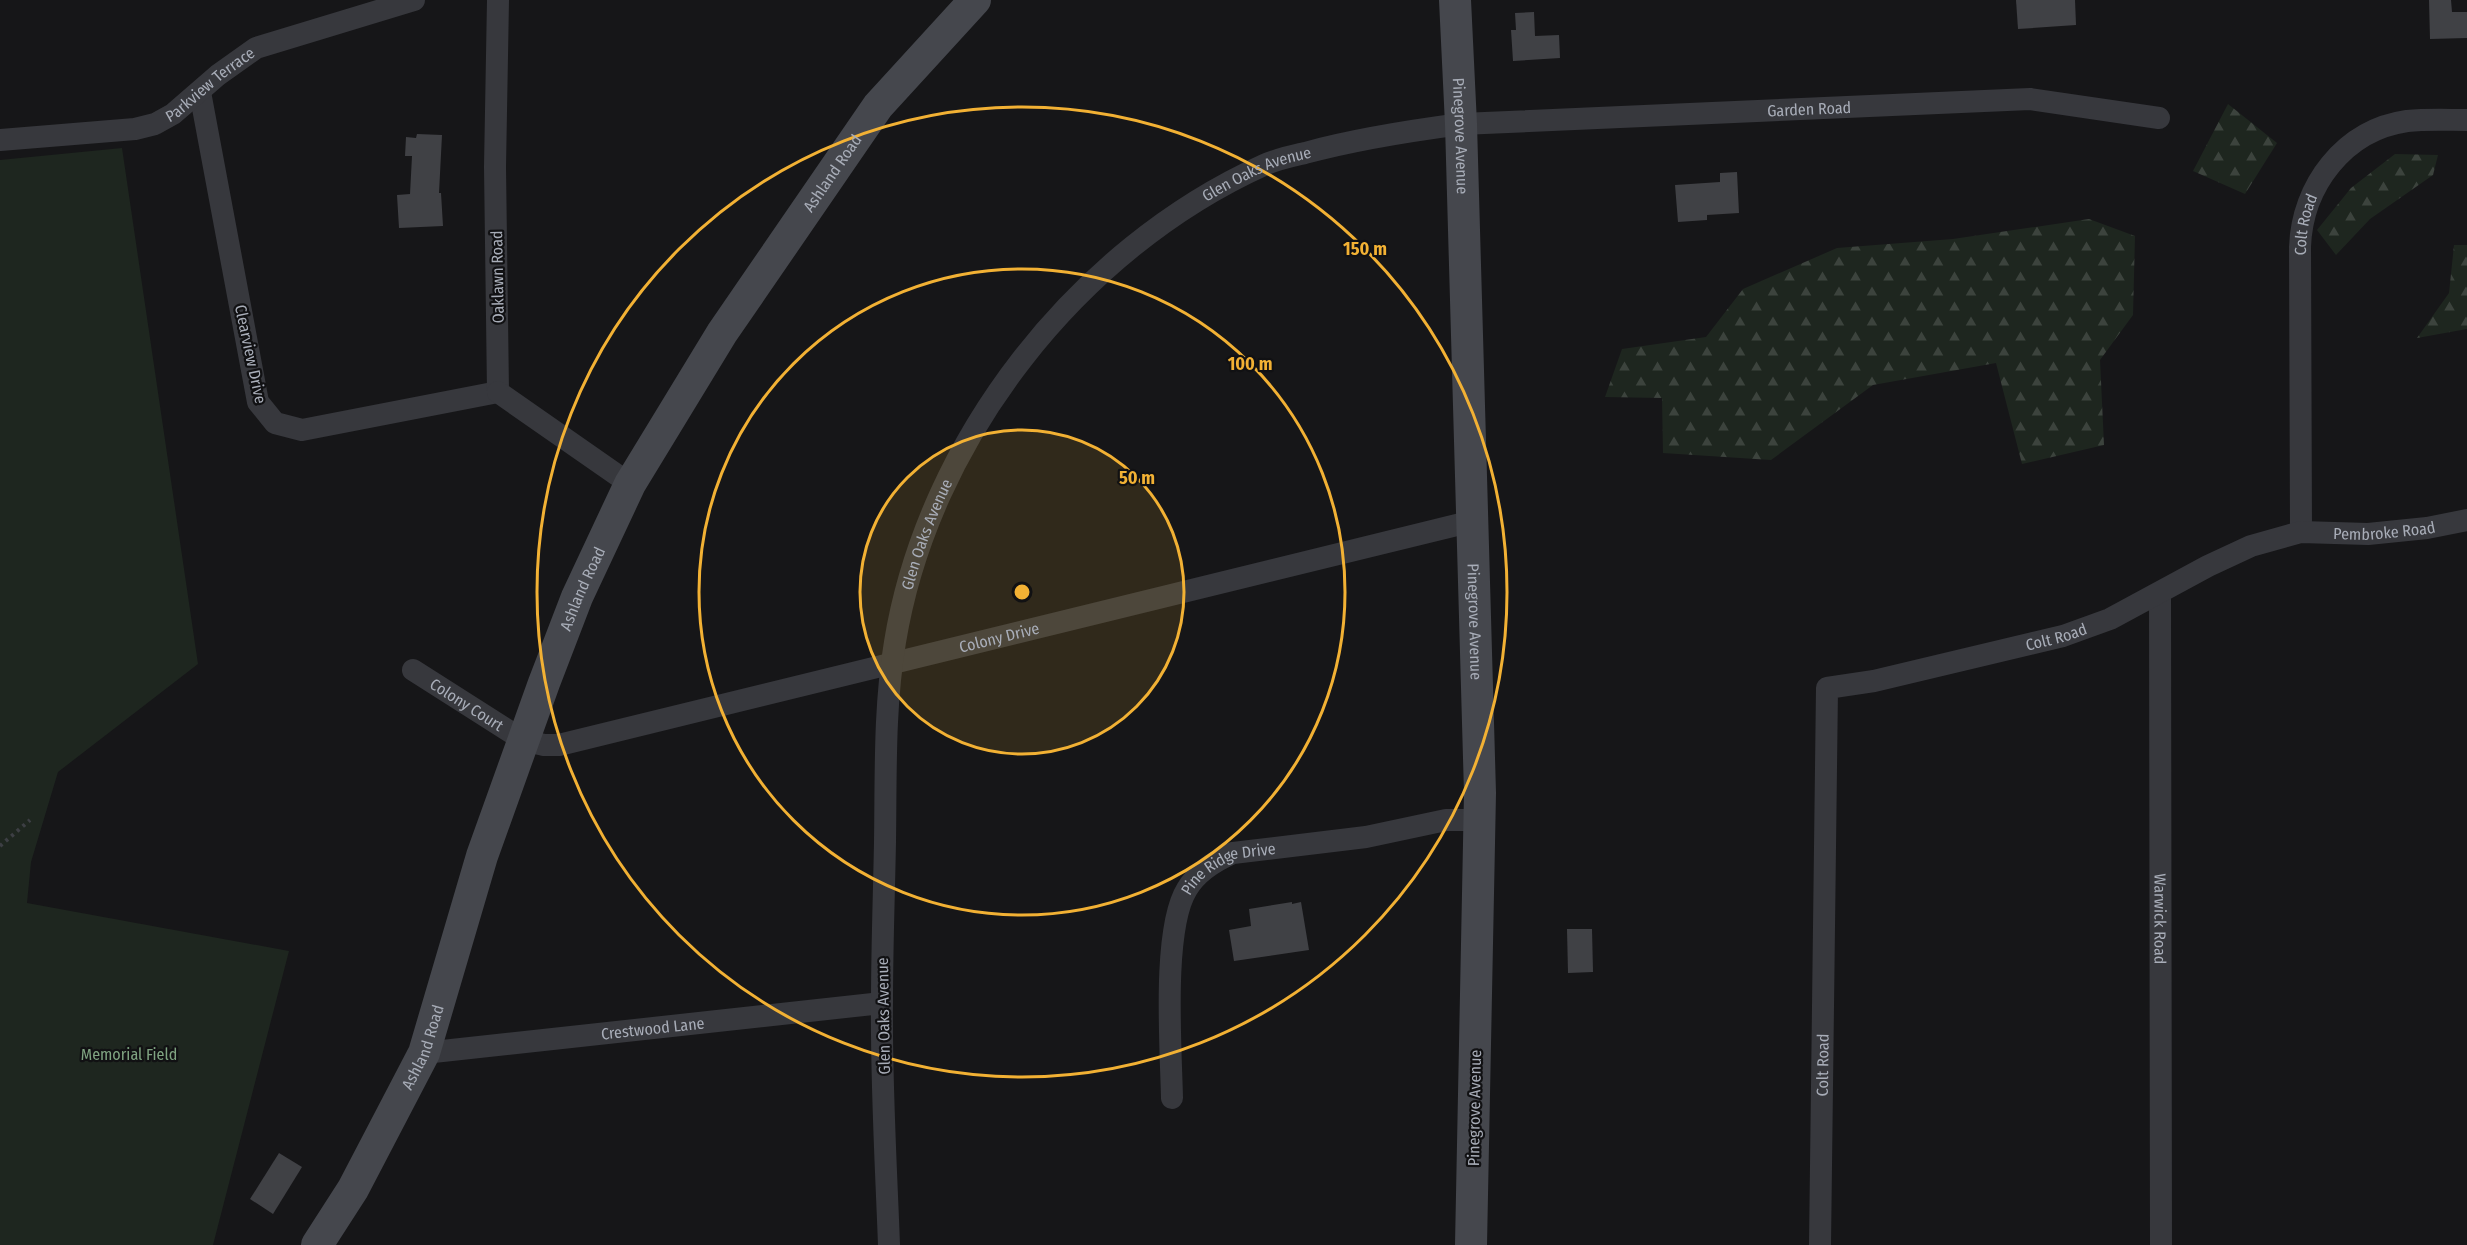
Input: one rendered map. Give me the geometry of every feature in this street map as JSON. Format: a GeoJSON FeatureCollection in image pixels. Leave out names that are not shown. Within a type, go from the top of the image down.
{"type":"FeatureCollection","features":[{"type":"Feature","properties":{"kind":"street","name":"Parkview Terrace"},"geometry":{"type":"LineString","coordinates":[[0,140],[135,129],[155,124],[173,114],[218,75],[256,48],[414,0]]}},
{"type":"Feature","properties":{"kind":"street","name":"Oaklawn Road"},"geometry":{"type":"LineString","coordinates":[[498,0],[495,167],[498,392]]}},
{"type":"Feature","properties":{"kind":"street","name":"Ashland Road"},"geometry":{"type":"LineString","coordinates":[[317,1245],[353,1189],[424,1053],[482,856],[523,740],[578,597],[630,484],[722,333],[878,106],[975,0]]}},
{"type":"Feature","properties":{"kind":"street","name":"Pinegrove Avenue"},"geometry":{"type":"LineString","coordinates":[[1455,0],[1461,124],[1480,820],[1471,1245]]}},
{"type":"Feature","properties":{"kind":"street","name":"Clearview Drive"},"geometry":{"type":"LineString","coordinates":[[200,92],[258,402],[270,418],[275,423],[302,430],[498,392]]}},
{"type":"Feature","properties":{"kind":"street","name":"Garden Road"},"geometry":{"type":"LineString","coordinates":[[1461,124],[2030,99],[2159,118]]}},
{"type":"Feature","properties":{"kind":"street","name":"Colt Road"},"geometry":{"type":"LineString","coordinates":[[1820,1245],[1827,688],[1874,681],[2063,636],[2110,619],[2208,566],[2251,546],[2301,532],[2300,247],[2309,198],[2321,175],[2338,155],[2358,139],[2382,128],[2407,121],[2467,120]]}},
{"type":"Feature","properties":{"kind":"street","name":"Glen Oaks Avenue"},"geometry":{"type":"LineString","coordinates":[[889,1245],[882,1003],[888,695],[896,639],[912,572],[936,506],[966,444],[1003,385],[1046,330],[1094,279],[1148,235],[1196,202],[1267,163],[1328,147],[1461,124]]}},
{"type":"Feature","properties":{"kind":"street"},"geometry":{"type":"LineString","coordinates":[[498,392],[630,484]]}},
{"type":"Feature","properties":{"kind":"street","name":"Colony Drive"},"geometry":{"type":"LineString","coordinates":[[523,740],[544,745],[559,745],[1473,521]]}},
{"type":"Feature","properties":{"kind":"street","name":"Pembroke Road"},"geometry":{"type":"LineString","coordinates":[[2301,532],[2368,534],[2467,521]]}},
{"type":"Feature","properties":{"kind":"street","name":"Warwick Road"},"geometry":{"type":"LineString","coordinates":[[2160,593],[2161,1245]]}},
{"type":"Feature","properties":{"kind":"street","name":"Colony Court"},"geometry":{"type":"LineString","coordinates":[[413,670],[523,740]]}},
{"type":"Feature","properties":{"kind":"street","name":"Pine Ridge Drive"},"geometry":{"type":"LineString","coordinates":[[1172,1098],[1171,955],[1179,906],[1194,879],[1215,861],[1233,853],[1366,837],[1446,820],[1480,820]]}},
{"type":"Feature","properties":{"kind":"street","name":"Crestwood Lane"},"geometry":{"type":"LineString","coordinates":[[424,1053],[882,1003]]}},
{"type":"Feature","properties":{"kind":"path"},"geometry":{"type":"LineString","coordinates":[[0,846],[30,820]]}},
{"type":"Feature","properties":{"kind":"green space"},"geometry":{"type":"Polygon","coordinates":[[[2228,104],[2277,143],[2245,194],[2193,171],[2228,104]]]}},
{"type":"Feature","properties":{"kind":"green space","name":"Memorial Field"},"geometry":{"type":"Polygon","coordinates":[[[122,148],[198,664],[58,772],[31,862],[27,903],[289,951],[213,1245],[0,1245],[0,160],[122,148]]]}},
{"type":"Feature","properties":{"kind":"green space"},"geometry":{"type":"Polygon","coordinates":[[[2395,154],[2438,155],[2433,175],[2370,219],[2336,255],[2317,230],[2351,188],[2395,154]]]}},
{"type":"Feature","properties":{"kind":"green space"},"geometry":{"type":"Polygon","coordinates":[[[2089,219],[2135,236],[2133,315],[2100,360],[2104,445],[2022,464],[1996,363],[1873,385],[1771,460],[1663,453],[1662,398],[1605,397],[1622,349],[1706,337],[1743,289],[1837,248],[1953,239],[2089,219]]]}},
{"type":"Feature","properties":{"kind":"green space"},"geometry":{"type":"Polygon","coordinates":[[[2454,245],[2467,245],[2467,329],[2417,338],[2449,293],[2454,245]]]}},
{"type":"Feature","properties":{"kind":"building"},"geometry":{"type":"Polygon","coordinates":[[[2016,0],[2075,0],[2076,25],[2018,29],[2016,0]]]}},
{"type":"Feature","properties":{"kind":"building"},"geometry":{"type":"Polygon","coordinates":[[[2429,0],[2451,0],[2452,12],[2467,12],[2467,38],[2430,39],[2429,0]]]}},
{"type":"Feature","properties":{"kind":"building"},"geometry":{"type":"Polygon","coordinates":[[[1534,12],[1535,36],[1559,35],[1560,58],[1513,61],[1511,30],[1516,30],[1515,13],[1534,12]]]}},
{"type":"Feature","properties":{"kind":"building"},"geometry":{"type":"Polygon","coordinates":[[[417,134],[442,135],[439,193],[441,193],[443,226],[399,228],[397,195],[410,194],[412,156],[405,156],[406,137],[416,138],[417,134]]]}},
{"type":"Feature","properties":{"kind":"building"},"geometry":{"type":"Polygon","coordinates":[[[1737,172],[1739,213],[1707,215],[1707,220],[1678,222],[1675,185],[1720,182],[1720,173],[1737,172]]]}},
{"type":"Feature","properties":{"kind":"building"},"geometry":{"type":"Polygon","coordinates":[[[1292,902],[1292,904],[1301,902],[1309,950],[1234,961],[1229,930],[1251,926],[1249,909],[1292,902]]]}},
{"type":"Feature","properties":{"kind":"building"},"geometry":{"type":"Polygon","coordinates":[[[1567,929],[1592,929],[1593,972],[1568,973],[1567,929]]]}},
{"type":"Feature","properties":{"kind":"building"},"geometry":{"type":"Polygon","coordinates":[[[279,1153],[302,1167],[273,1214],[250,1199],[279,1153]]]}}]}
